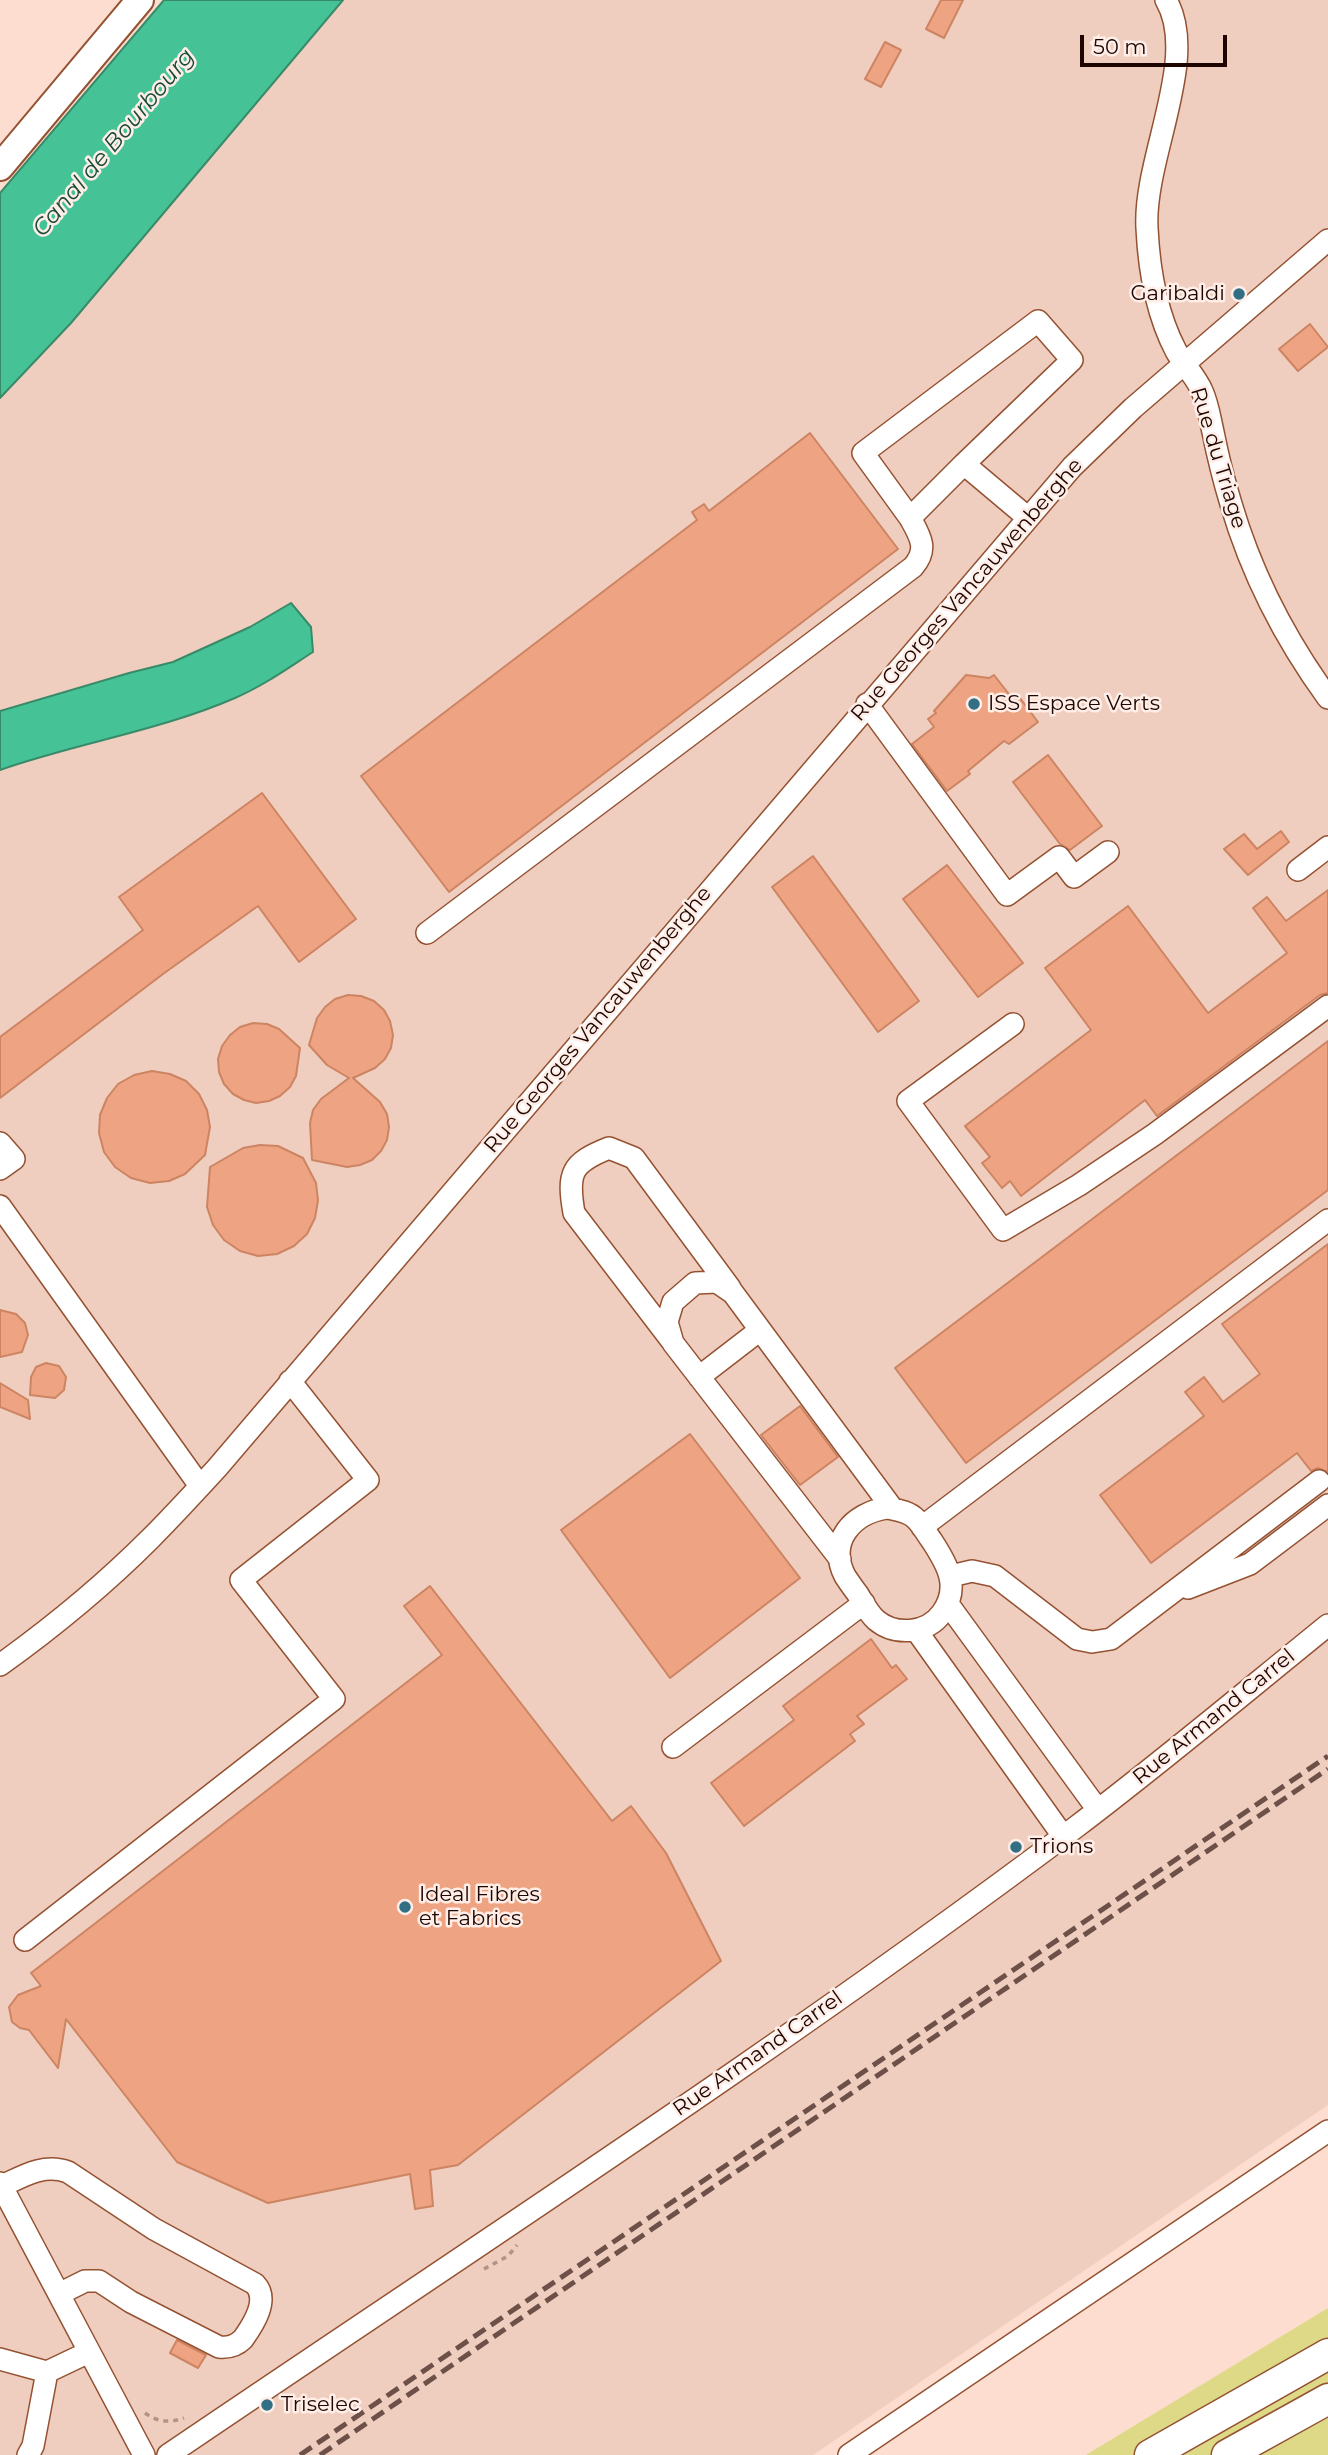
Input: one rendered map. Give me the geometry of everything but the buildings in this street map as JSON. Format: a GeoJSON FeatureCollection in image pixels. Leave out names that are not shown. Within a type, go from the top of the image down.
{"type":"FeatureCollection","features":[{"type":"Feature","properties":{"kind":"highway"},"geometry":{"type":"LineString","coordinates":[[1150,2455],[1328,2354]]}},
{"type":"Feature","properties":{"kind":"highway"},"geometry":{"type":"LineString","coordinates":[[1227,2455],[1328,2399]]}},
{"type":"Feature","properties":{"kind":"main road"},"geometry":{"type":"LineString","coordinates":[[0,167],[140,0]]}},
{"type":"Feature","properties":{"kind":"street","name":"Rue du Triage"},"geometry":{"type":"LineString","coordinates":[[1166,0],[1177,29],[1178,55],[1148,194],[1150,259],[1158,303],[1172,342],[1202,391],[1231,506],[1252,564],[1285,632],[1328,698]]}},
{"type":"Feature","properties":{"kind":"street","name":"Rue Georges Vancauwenberghe"},"geometry":{"type":"LineString","coordinates":[[0,1665],[108,1578],[153,1536],[200,1486],[1027,517],[1105,433],[1328,240]]}},
{"type":"Feature","properties":{"kind":"street"},"geometry":{"type":"LineString","coordinates":[[428,933],[913,567],[922,554],[923,546],[910,518],[863,453],[1038,321],[1072,360],[910,518]]}},
{"type":"Feature","properties":{"kind":"street"},"geometry":{"type":"LineString","coordinates":[[964,464],[1027,517]]}},
{"type":"Feature","properties":{"kind":"street"},"geometry":{"type":"LineString","coordinates":[[867,705],[1007,895],[1059,857],[1074,877],[1108,852]]}},
{"type":"Feature","properties":{"kind":"street"},"geometry":{"type":"LineString","coordinates":[[1298,870],[1328,847]]}},
{"type":"Feature","properties":{"kind":"street"},"geometry":{"type":"LineString","coordinates":[[1013,1024],[908,1101],[1003,1230],[1079,1185],[1155,1134],[1328,1006]]}},
{"type":"Feature","properties":{"kind":"street"},"geometry":{"type":"LineString","coordinates":[[0,1143],[14,1159],[0,1169]]}},
{"type":"Feature","properties":{"kind":"street"},"geometry":{"type":"LineString","coordinates":[[840,1559],[841,1544],[847,1529],[858,1517],[871,1510],[892,1508],[909,1515],[916,1519],[946,1562],[952,1590],[948,1604],[940,1616],[929,1625],[916,1630],[888,1628],[874,1619],[845,1574],[840,1559],[574,1213],[570,1191],[573,1172],[586,1157],[609,1149],[634,1158],[892,1508]]}},
{"type":"Feature","properties":{"kind":"street"},"geometry":{"type":"LineString","coordinates":[[0,1206],[200,1486]]}},
{"type":"Feature","properties":{"kind":"street"},"geometry":{"type":"LineString","coordinates":[[922,1527],[1328,1220]]}},
{"type":"Feature","properties":{"kind":"street"},"geometry":{"type":"LineString","coordinates":[[673,1343],[667,1322],[673,1302],[695,1283],[717,1282],[733,1293]]}},
{"type":"Feature","properties":{"kind":"street"},"geometry":{"type":"LineString","coordinates":[[699,1377],[760,1330]]}},
{"type":"Feature","properties":{"kind":"street"},"geometry":{"type":"LineString","coordinates":[[25,1940],[334,1699],[241,1580],[368,1480],[290,1381]]}},
{"type":"Feature","properties":{"kind":"street"},"geometry":{"type":"LineString","coordinates":[[951,1576],[972,1571],[995,1576],[1077,1639],[1092,1642],[1111,1639],[1319,1482]]}},
{"type":"Feature","properties":{"kind":"street"},"geometry":{"type":"LineString","coordinates":[[1170,1594],[1244,1567],[1328,1505]]}},
{"type":"Feature","properties":{"kind":"street"},"geometry":{"type":"LineString","coordinates":[[673,1747],[864,1603]]}},
{"type":"Feature","properties":{"kind":"street"},"geometry":{"type":"LineString","coordinates":[[948,1604],[1098,1810]]}},
{"type":"Feature","properties":{"kind":"street","name":"Rue Armand Carrel"},"geometry":{"type":"LineString","coordinates":[[169,2455],[775,2043],[1098,1810],[1328,1625]]}},
{"type":"Feature","properties":{"kind":"street"},"geometry":{"type":"LineString","coordinates":[[916,1630],[1063,1836]]}},
{"type":"Feature","properties":{"kind":"street"},"geometry":{"type":"LineString","coordinates":[[849,2455],[1328,2132]]}},
{"type":"Feature","properties":{"kind":"street"},"geometry":{"type":"LineString","coordinates":[[59,2294],[85,2281],[99,2281],[131,2302],[219,2347],[225,2347],[239,2344],[243,2339],[262,2302],[260,2290],[255,2284],[154,2229],[68,2172],[55,2169],[38,2170],[1,2184],[89,2352],[144,2455]]}},
{"type":"Feature","properties":{"kind":"street"},"geometry":{"type":"LineString","coordinates":[[0,2359],[47,2372],[89,2352]]}},
{"type":"Feature","properties":{"kind":"street"},"geometry":{"type":"LineString","coordinates":[[28,2455],[33,2446],[47,2372]]}},
{"type":"Feature","properties":{"kind":"shaded area"},"geometry":{"type":"Polygon","coordinates":[[[343,0],[1328,0],[1328,2105],[813,2455],[0,2455],[0,770],[237,697],[313,652],[311,627],[290,603],[250,627],[173,662],[0,711],[0,398],[71,323],[343,0]]]}},
{"type":"Feature","properties":{"kind":"shaded area"},"geometry":{"type":"Polygon","coordinates":[[[1328,2308],[1328,2455],[1086,2455],[1328,2308]]]}},
{"type":"Feature","properties":{"kind":"water","name":"Canal de Bourbourg"},"geometry":{"type":"Polygon","coordinates":[[[164,0],[343,0],[71,323],[0,398],[0,193],[164,0]]]}},
{"type":"Feature","properties":{"kind":"water"},"geometry":{"type":"Polygon","coordinates":[[[291,603],[311,627],[313,652],[265,682],[235,698],[177,719],[0,770],[0,711],[173,662],[250,627],[291,603]]]}},
{"type":"Feature","properties":{"kind":"railway"},"geometry":{"type":"LineString","coordinates":[[300,2455],[1328,1756]]}},
{"type":"Feature","properties":{"kind":"railway"},"geometry":{"type":"LineString","coordinates":[[320,2455],[1328,1769]]}},
{"type":"Feature","properties":{"kind":"place","name":"Garibaldi"},"geometry":{"type":"Point","coordinates":[1239,294]}},
{"type":"Feature","properties":{"kind":"place","name":"ISS Espace Verts"},"geometry":{"type":"Point","coordinates":[974,704]}},
{"type":"Feature","properties":{"kind":"place","name":"Trions"},"geometry":{"type":"Point","coordinates":[1016,1847]}},
{"type":"Feature","properties":{"kind":"place","name":"Ideal Fibres et Fabrics"},"geometry":{"type":"Point","coordinates":[405,1907]}},
{"type":"Feature","properties":{"kind":"place","name":"Triselec"},"geometry":{"type":"Point","coordinates":[267,2405]}}]}
